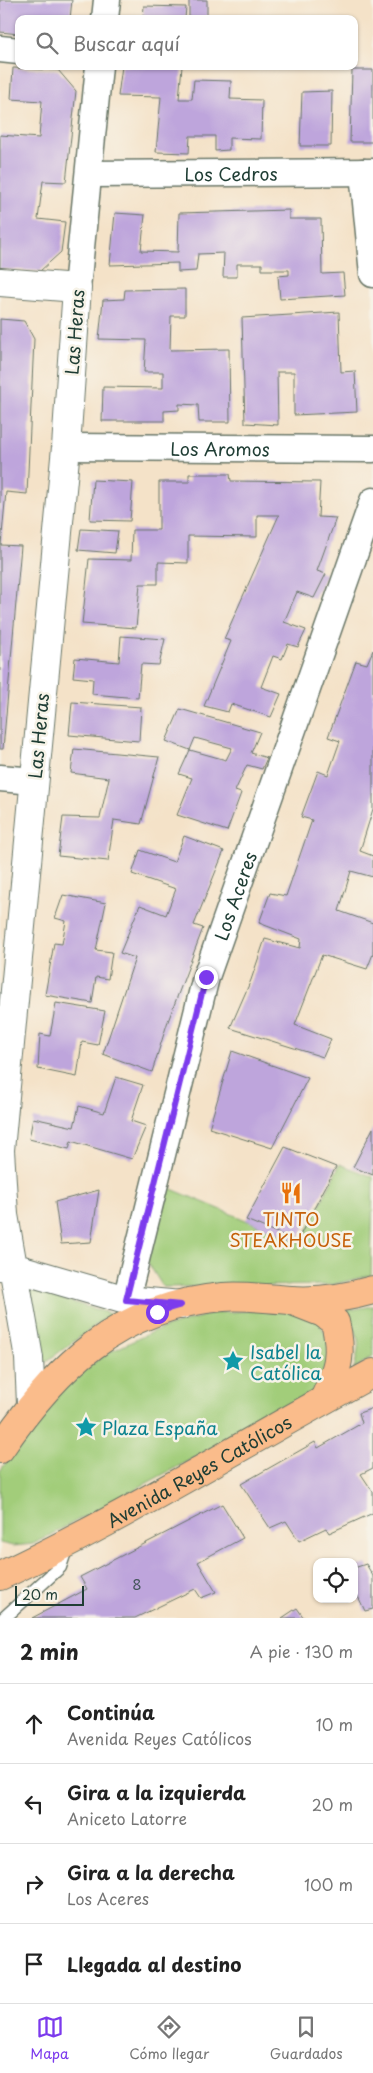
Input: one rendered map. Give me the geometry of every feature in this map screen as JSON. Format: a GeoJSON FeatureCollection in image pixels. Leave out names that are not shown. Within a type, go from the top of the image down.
{"type":"FeatureCollection","features":[{"type":"Feature","properties":{"kind":"main road"},"geometry":{"type":"LineString","coordinates":[[291,1300],[346,1296],[373,1290]]}},
{"type":"Feature","properties":{"kind":"main road"},"geometry":{"type":"LineString","coordinates":[[0,1449],[31,1404],[59,1373],[91,1345],[129,1324],[181,1305],[222,1297],[264,1296],[291,1300],[323,1312],[335,1322],[340,1354],[337,1370],[325,1397]]}},
{"type":"Feature","properties":{"kind":"main road","name":"Avenida Reyes Católicos"},"geometry":{"type":"LineString","coordinates":[[8,1565],[68,1543],[325,1397],[373,1372]]}},
{"type":"Feature","properties":{"kind":"street"},"geometry":{"type":"LineString","coordinates":[[105,15],[107,0]]}},
{"type":"Feature","properties":{"kind":"street"},"geometry":{"type":"LineString","coordinates":[[0,49],[15,51]]}},
{"type":"Feature","properties":{"kind":"street","name":"Las Heras"},"geometry":{"type":"LineString","coordinates":[[31,1404],[30,1358],[6,1266],[0,1150],[66,447],[77,288],[100,70]]}},
{"type":"Feature","properties":{"kind":"street"},"geometry":{"type":"LineString","coordinates":[[368,172],[373,274]]}},
{"type":"Feature","properties":{"kind":"street","name":"Los Cedros"},"geometry":{"type":"LineString","coordinates":[[90,174],[368,172]]}},
{"type":"Feature","properties":{"kind":"street"},"geometry":{"type":"LineString","coordinates":[[0,282],[77,288]]}},
{"type":"Feature","properties":{"kind":"street","name":"Los Aromos"},"geometry":{"type":"LineString","coordinates":[[66,447],[373,449]]}},
{"type":"Feature","properties":{"kind":"street","name":"Los Aceres"},"geometry":{"type":"LineString","coordinates":[[126,1300],[206,977],[373,500]]}},
{"type":"Feature","properties":{"kind":"street"},"geometry":{"type":"LineString","coordinates":[[0,778],[34,781]]}},
{"type":"Feature","properties":{"kind":"street"},"geometry":{"type":"LineString","coordinates":[[6,1266],[126,1300],[181,1305]]}},
{"type":"Feature","properties":{"kind":"street"},"geometry":{"type":"LineString","coordinates":[[0,1584],[8,1565]]}},
{"type":"Feature","properties":{"kind":"lane"},"geometry":{"type":"LineString","coordinates":[[4,1618],[60,1567],[68,1543]]}},
{"type":"Feature","properties":{"kind":"green space"},"geometry":{"type":"Polygon","coordinates":[[[340,1164],[373,1177],[371,1275],[331,1285],[163,1287],[147,1261],[169,1188],[301,1243],[340,1164]]]}},
{"type":"Feature","properties":{"kind":"green space"},"geometry":{"type":"Polygon","coordinates":[[[29,1289],[111,1314],[43,1364],[29,1289]]]}},
{"type":"Feature","properties":{"kind":"green space"},"geometry":{"type":"Polygon","coordinates":[[[373,1306],[373,1356],[354,1369],[358,1351],[358,1338],[343,1311],[373,1306]]]}},
{"type":"Feature","properties":{"kind":"green space"},"geometry":{"type":"Polygon","coordinates":[[[284,1309],[318,1319],[332,1349],[315,1393],[33,1544],[13,1546],[0,1543],[0,1471],[46,1406],[77,1374],[108,1353],[152,1332],[213,1313],[284,1309]]]}},
{"type":"Feature","properties":{"kind":"building"},"geometry":{"type":"Polygon","coordinates":[[[0,0],[72,0],[70,15],[15,15],[15,34],[0,32],[0,0]]]}},
{"type":"Feature","properties":{"kind":"building"},"geometry":{"type":"Polygon","coordinates":[[[189,0],[207,0],[207,15],[189,15],[189,0]]]}},
{"type":"Feature","properties":{"kind":"building"},"geometry":{"type":"Polygon","coordinates":[[[144,6],[186,7],[185,15],[143,15],[144,6]]]}},
{"type":"Feature","properties":{"kind":"building"},"geometry":{"type":"Polygon","coordinates":[[[13,68],[15,70],[58,70],[76,91],[66,182],[43,181],[38,219],[65,222],[61,252],[40,271],[0,269],[0,135],[39,138],[42,101],[11,99],[13,68]]]}},
{"type":"Feature","properties":{"kind":"building"},"geometry":{"type":"Polygon","coordinates":[[[121,70],[182,70],[179,99],[192,99],[194,80],[231,81],[230,99],[262,100],[261,139],[229,138],[229,150],[215,151],[215,136],[190,136],[189,153],[156,152],[161,97],[118,96],[121,70]]]}},
{"type":"Feature","properties":{"kind":"building"},"geometry":{"type":"Polygon","coordinates":[[[352,70],[373,70],[373,142],[350,142],[352,70]]]}},
{"type":"Feature","properties":{"kind":"building"},"geometry":{"type":"Polygon","coordinates":[[[332,91],[331,146],[300,146],[302,92],[332,91]]]}},
{"type":"Feature","properties":{"kind":"building"},"geometry":{"type":"Polygon","coordinates":[[[289,210],[289,219],[321,219],[322,274],[343,273],[345,295],[280,299],[278,276],[289,275],[289,270],[262,270],[262,264],[237,264],[237,277],[223,277],[224,253],[198,254],[196,271],[178,272],[178,263],[110,265],[115,213],[145,215],[141,251],[178,252],[179,213],[289,210]]]}},
{"type":"Feature","properties":{"kind":"building"},"geometry":{"type":"Polygon","coordinates":[[[185,289],[185,316],[171,316],[170,350],[229,349],[230,422],[199,422],[198,405],[179,404],[179,410],[164,411],[164,421],[102,421],[103,387],[163,388],[163,372],[144,372],[146,340],[99,339],[103,300],[124,299],[125,290],[185,289]]]}},
{"type":"Feature","properties":{"kind":"building"},"geometry":{"type":"Polygon","coordinates":[[[339,312],[341,372],[355,371],[357,412],[294,415],[294,372],[277,372],[278,425],[245,423],[242,318],[339,312]]]}},
{"type":"Feature","properties":{"kind":"building"},"geometry":{"type":"Polygon","coordinates":[[[0,319],[24,321],[34,339],[27,494],[6,492],[1,545],[21,546],[3,749],[0,749],[0,319]]]}},
{"type":"Feature","properties":{"kind":"building"},"geometry":{"type":"Polygon","coordinates":[[[189,474],[230,474],[231,481],[320,482],[318,517],[336,518],[317,571],[326,574],[314,598],[297,592],[284,622],[306,630],[298,647],[288,644],[282,659],[273,656],[261,687],[281,694],[271,717],[231,704],[228,712],[204,706],[231,641],[224,639],[279,515],[257,515],[257,537],[188,536],[188,563],[158,562],[158,584],[140,584],[136,628],[82,624],[89,559],[131,560],[132,530],[159,530],[159,482],[189,482],[189,474]]]}},
{"type":"Feature","properties":{"kind":"building"},"geometry":{"type":"Polygon","coordinates":[[[93,480],[133,482],[130,521],[90,520],[93,480]]]}},
{"type":"Feature","properties":{"kind":"building"},"geometry":{"type":"Polygon","coordinates":[[[81,529],[118,531],[115,553],[78,550],[81,529]]]}},
{"type":"Feature","properties":{"kind":"building"},"geometry":{"type":"Polygon","coordinates":[[[121,636],[165,639],[159,665],[141,664],[138,698],[92,694],[93,679],[73,677],[75,658],[119,662],[121,636]]]}},
{"type":"Feature","properties":{"kind":"building"},"geometry":{"type":"Polygon","coordinates":[[[373,650],[373,809],[360,851],[373,856],[373,877],[351,871],[339,911],[373,923],[373,954],[367,969],[322,955],[295,1025],[331,1039],[323,1057],[230,1028],[251,980],[265,939],[300,948],[301,939],[259,923],[270,893],[286,896],[312,820],[301,817],[318,771],[328,775],[340,741],[328,737],[356,661],[367,664],[373,650]]]}},
{"type":"Feature","properties":{"kind":"building"},"geometry":{"type":"Polygon","coordinates":[[[72,702],[141,707],[139,741],[69,735],[72,702]]]}},
{"type":"Feature","properties":{"kind":"building"},"geometry":{"type":"Polygon","coordinates":[[[180,709],[260,732],[251,753],[267,758],[262,769],[247,765],[235,791],[241,793],[227,831],[177,815],[192,778],[179,774],[190,750],[166,741],[180,709]],[[195,738],[190,750],[226,760],[232,748],[195,738]]]}},
{"type":"Feature","properties":{"kind":"building"},"geometry":{"type":"Polygon","coordinates":[[[74,749],[159,757],[141,824],[114,820],[108,861],[58,856],[63,817],[100,818],[109,778],[71,773],[74,749]]]}},
{"type":"Feature","properties":{"kind":"building"},"geometry":{"type":"Polygon","coordinates":[[[184,836],[224,851],[194,925],[203,928],[167,1024],[152,1072],[103,1054],[135,958],[120,953],[140,905],[166,915],[176,889],[132,874],[140,850],[174,862],[184,836]]]}},
{"type":"Feature","properties":{"kind":"building"},"geometry":{"type":"Polygon","coordinates":[[[63,895],[106,903],[96,950],[112,952],[108,979],[96,977],[92,1003],[45,995],[54,943],[62,944],[66,921],[55,918],[63,895]]]}},
{"type":"Feature","properties":{"kind":"building"},"geometry":{"type":"Polygon","coordinates":[[[56,1003],[105,1011],[98,1045],[82,1042],[77,1077],[38,1069],[40,1034],[50,1036],[56,1003]]]}},
{"type":"Feature","properties":{"kind":"building"},"geometry":{"type":"Polygon","coordinates":[[[232,1051],[308,1078],[272,1148],[209,1128],[232,1051]]]}},
{"type":"Feature","properties":{"kind":"building"},"geometry":{"type":"Polygon","coordinates":[[[116,1077],[143,1085],[131,1121],[146,1126],[132,1159],[71,1141],[69,1149],[29,1139],[33,1118],[74,1127],[79,1106],[104,1113],[116,1077]]]}},
{"type":"Feature","properties":{"kind":"building"},"geometry":{"type":"Polygon","coordinates":[[[373,1128],[373,1175],[353,1167],[373,1128]]]}},
{"type":"Feature","properties":{"kind":"building","name":"TINTO STEAKHOUSE"},"geometry":{"type":"Polygon","coordinates":[[[285,1147],[336,1167],[297,1241],[246,1220],[285,1147]]]}},
{"type":"Feature","properties":{"kind":"building"},"geometry":{"type":"Polygon","coordinates":[[[99,1190],[91,1242],[61,1244],[55,1202],[99,1190]]]}},
{"type":"Feature","properties":{"kind":"building"},"geometry":{"type":"Polygon","coordinates":[[[373,1408],[373,1468],[361,1474],[373,1492],[373,1513],[329,1533],[326,1528],[299,1541],[286,1521],[270,1528],[241,1484],[315,1442],[318,1448],[362,1423],[359,1413],[373,1408]]]}},
{"type":"Feature","properties":{"kind":"building"},"geometry":{"type":"Polygon","coordinates":[[[222,1504],[243,1538],[198,1562],[216,1592],[201,1598],[195,1589],[135,1618],[32,1618],[87,1589],[80,1577],[222,1504]]]}},
{"type":"Feature","properties":{"kind":"building"},"geometry":{"type":"Polygon","coordinates":[[[366,1564],[373,1576],[373,1609],[365,1611],[358,1596],[358,1567],[366,1564]]]}},
{"type":"Feature","properties":{"kind":"building"},"geometry":{"type":"Polygon","coordinates":[[[297,1608],[304,1618],[282,1618],[297,1608]]]}},
{"type":"Feature","properties":{"kind":"place","name":"TINTO STEAKHOUSE"},"geometry":{"type":"Point","coordinates":[291,1193]}},
{"type":"Feature","properties":{"kind":"place","name":"Isabel la Católica"},"geometry":{"type":"Point","coordinates":[233,1361]}},
{"type":"Feature","properties":{"kind":"place","name":"Plaza España"},"geometry":{"type":"Point","coordinates":[86,1427]}},
{"type":"Feature","properties":{"kind":"route"},"geometry":{"type":"LineString","coordinates":[[157,1312],[181,1305],[126,1300],[206,977]]}}]}
